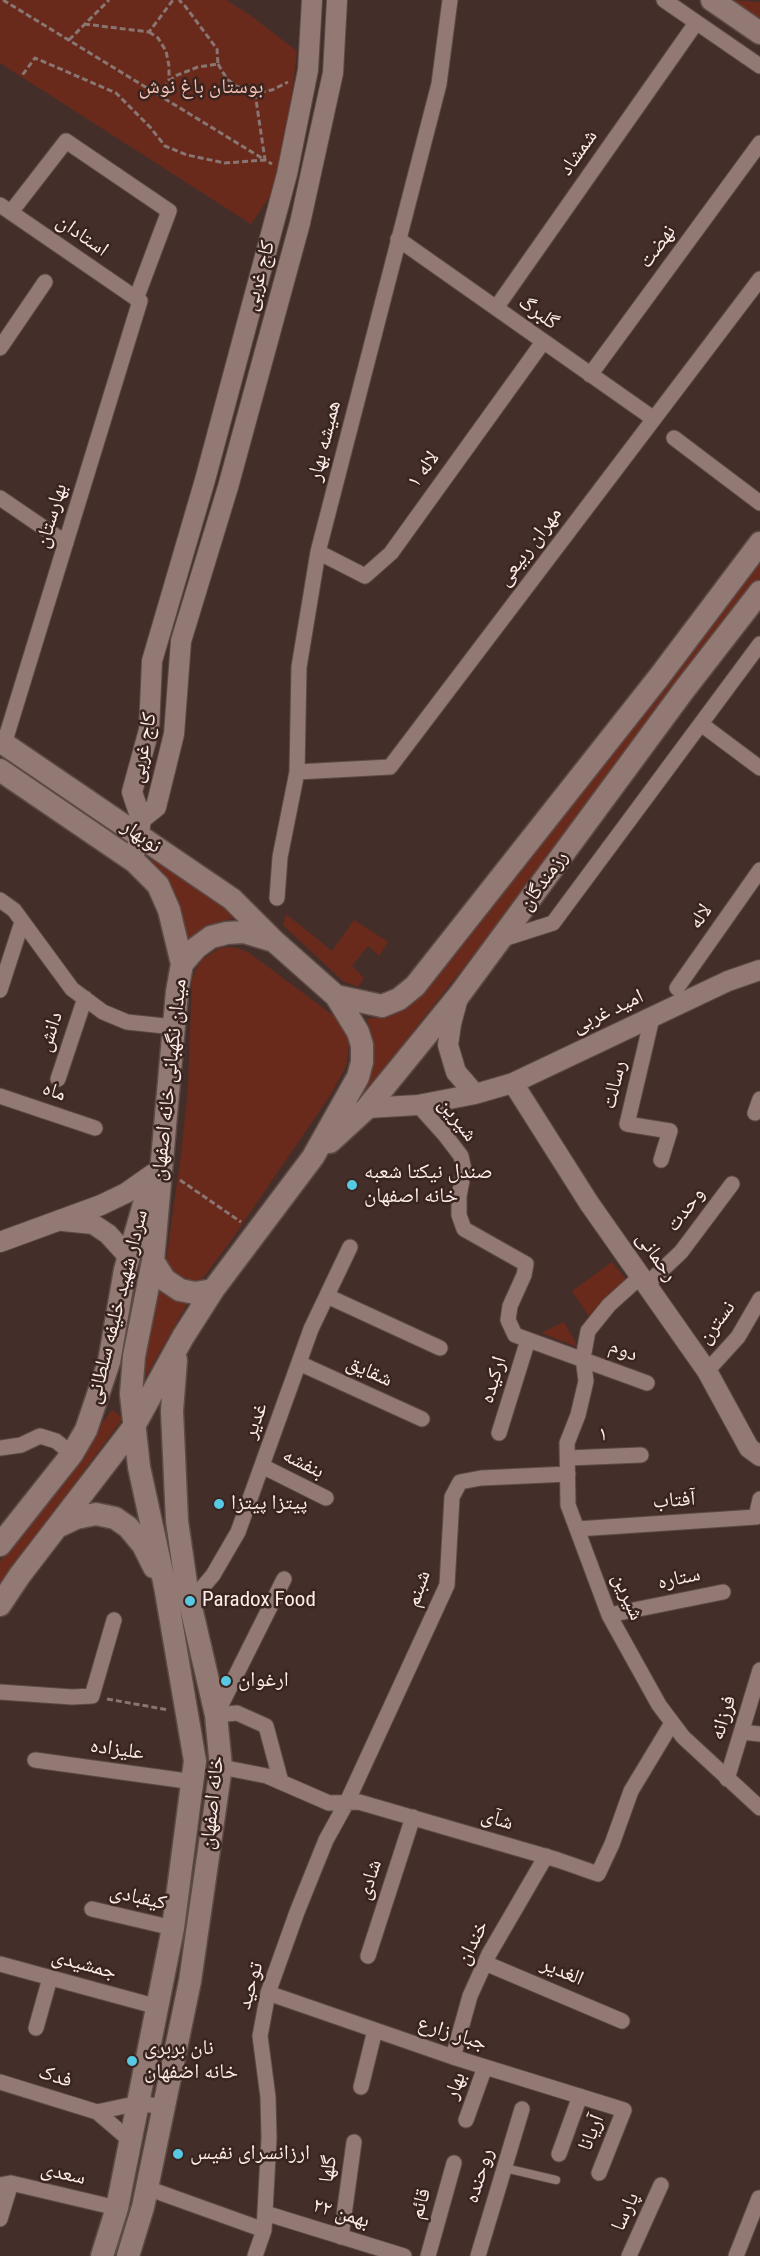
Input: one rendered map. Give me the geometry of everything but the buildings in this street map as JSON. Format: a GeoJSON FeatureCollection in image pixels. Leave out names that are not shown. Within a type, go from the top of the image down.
{"type":"FeatureCollection","features":[{"type":"Feature","properties":{"kind":"main road"},"geometry":{"type":"LineString","coordinates":[[712,0],[760,33]]}},
{"type":"Feature","properties":{"kind":"main road","name":"رزمندگان"},"geometry":{"type":"LineString","coordinates":[[336,996],[382,1006],[399,999],[416,986],[659,677],[760,543]]}},
{"type":"Feature","properties":{"kind":"main road","name":"رزمندگان"},"geometry":{"type":"LineString","coordinates":[[313,1157],[367,1108],[460,994],[760,592]]}},
{"type":"Feature","properties":{"kind":"main road","name":"نوبهار"},"geometry":{"type":"LineString","coordinates":[[2,742],[140,828],[232,899],[274,941]]}},
{"type":"Feature","properties":{"kind":"main road","name":"نوبهار"},"geometry":{"type":"LineString","coordinates":[[0,770],[135,862],[158,885],[169,910],[182,964]]}},
{"type":"Feature","properties":{"kind":"main road","name":"میدان نگهبانی خانه اصفهان"},"geometry":{"type":"LineString","coordinates":[[244,932],[274,941],[336,996],[358,1032],[362,1045],[362,1062],[358,1077],[313,1157],[213,1290],[178,1346],[133,1428],[130,1394],[134,1356],[153,1261],[159,1164],[182,964],[196,948],[211,937],[244,932]]}},
{"type":"Feature","properties":{"kind":"main road","name":"سردار شهید خلیفه سلطانی"},"geometry":{"type":"LineString","coordinates":[[0,1545],[72,1454],[86,1430],[109,1362],[128,1256],[159,1164]]}},
{"type":"Feature","properties":{"kind":"main road"},"geometry":{"type":"LineString","coordinates":[[153,1261],[165,1280],[180,1290],[195,1293],[213,1290]]}},
{"type":"Feature","properties":{"kind":"main road","name":"خانه اصفهان"},"geometry":{"type":"LineString","coordinates":[[128,2256],[147,2188],[190,1981],[221,1767],[216,1715],[190,1602],[177,1521],[172,1411],[178,1346]]}},
{"type":"Feature","properties":{"kind":"main road"},"geometry":{"type":"LineString","coordinates":[[0,1605],[133,1428]]}},
{"type":"Feature","properties":{"kind":"main road","name":"خانه اصفهان"},"geometry":{"type":"LineString","coordinates":[[102,2256],[117,2208],[173,1928],[195,1761],[165,1586],[139,1467],[133,1428]]}},
{"type":"Feature","properties":{"kind":"main road"},"geometry":{"type":"LineString","coordinates":[[57,1527],[76,1518],[96,1514],[115,1518],[128,1527],[143,1545],[165,1586]]}},
{"type":"Feature","properties":{"kind":"street","name":"کاج غربی"},"geometry":{"type":"LineString","coordinates":[[140,828],[132,792],[149,730],[152,661],[276,216],[309,70],[312,0]]}},
{"type":"Feature","properties":{"kind":"street","name":"کاج غربی"},"geometry":{"type":"LineString","coordinates":[[140,828],[156,807],[174,734],[181,641],[226,494],[300,222],[333,73],[337,0]]}},
{"type":"Feature","properties":{"kind":"street","name":"همیشه بهار"},"geometry":{"type":"LineString","coordinates":[[277,898],[280,857],[297,772],[299,667],[318,552],[439,84],[450,0]]}},
{"type":"Feature","properties":{"kind":"street"},"geometry":{"type":"LineString","coordinates":[[664,0],[760,66]]}},
{"type":"Feature","properties":{"kind":"street","name":"شمشاد"},"geometry":{"type":"LineString","coordinates":[[496,308],[696,22]]}},
{"type":"Feature","properties":{"kind":"street","name":"بهارستان"},"geometry":{"type":"LineString","coordinates":[[2,742],[66,543],[138,300],[169,211],[66,141],[5,208]]}},
{"type":"Feature","properties":{"kind":"street","name":"نهضت"},"geometry":{"type":"LineString","coordinates":[[590,375],[760,142]]}},
{"type":"Feature","properties":{"kind":"street","name":"استادان"},"geometry":{"type":"LineString","coordinates":[[5,208],[138,300]]}},
{"type":"Feature","properties":{"kind":"street"},"geometry":{"type":"LineString","coordinates":[[276,216],[300,222]]}},
{"type":"Feature","properties":{"kind":"street","name":"گلبرگ"},"geometry":{"type":"LineString","coordinates":[[398,239],[654,419]]}},
{"type":"Feature","properties":{"kind":"street","name":"مهران ربیعی"},"geometry":{"type":"LineString","coordinates":[[297,772],[390,767],[760,279]]}},
{"type":"Feature","properties":{"kind":"street"},"geometry":{"type":"LineString","coordinates":[[0,348],[45,282]]}},
{"type":"Feature","properties":{"kind":"street","name":"لاله ۱"},"geometry":{"type":"LineString","coordinates":[[318,552],[365,576],[391,553],[543,342]]}},
{"type":"Feature","properties":{"kind":"street"},"geometry":{"type":"LineString","coordinates":[[674,438],[760,503]]}},
{"type":"Feature","properties":{"kind":"street"},"geometry":{"type":"LineString","coordinates":[[202,488],[226,494]]}},
{"type":"Feature","properties":{"kind":"street"},"geometry":{"type":"LineString","coordinates":[[2,504],[66,543]]}},
{"type":"Feature","properties":{"kind":"street"},"geometry":{"type":"LineString","coordinates":[[500,940],[553,923],[760,644]]}},
{"type":"Feature","properties":{"kind":"street"},"geometry":{"type":"LineString","coordinates":[[701,724],[760,768]]}},
{"type":"Feature","properties":{"kind":"street"},"geometry":{"type":"LineString","coordinates":[[135,862],[140,828]]}},
{"type":"Feature","properties":{"kind":"street","name":"لاله"},"geometry":{"type":"LineString","coordinates":[[677,988],[760,870]]}},
{"type":"Feature","properties":{"kind":"street"},"geometry":{"type":"LineString","coordinates":[[0,900],[14,910],[72,988],[103,1012],[127,1022],[174,1027]]}},
{"type":"Feature","properties":{"kind":"street"},"geometry":{"type":"LineString","coordinates":[[0,990],[22,922]]}},
{"type":"Feature","properties":{"kind":"street","name":"امید غربی"},"geometry":{"type":"LineString","coordinates":[[367,1108],[418,1105],[475,1094],[513,1083],[728,981],[760,970]]}},
{"type":"Feature","properties":{"kind":"street"},"geometry":{"type":"LineString","coordinates":[[460,994],[451,1024],[448,1046],[456,1072],[475,1094]]}},
{"type":"Feature","properties":{"kind":"street","name":"دانش"},"geometry":{"type":"LineString","coordinates":[[58,1079],[85,998]]}},
{"type":"Feature","properties":{"kind":"street","name":"رسالت"},"geometry":{"type":"LineString","coordinates":[[652,1018],[627,1124],[670,1131],[661,1160]]}},
{"type":"Feature","properties":{"kind":"street","name":"رحمانی"},"geometry":{"type":"LineString","coordinates":[[513,1083],[589,1203],[706,1371],[749,1448],[760,1456]]}},
{"type":"Feature","properties":{"kind":"street","name":"ماه"},"geometry":{"type":"LineString","coordinates":[[0,1096],[95,1128]]}},
{"type":"Feature","properties":{"kind":"street","name":"شیرین"},"geometry":{"type":"LineString","coordinates":[[418,1105],[461,1156],[464,1170],[459,1196],[459,1215],[464,1229],[526,1264],[524,1275],[510,1306],[508,1320],[515,1335],[583,1358]]}},
{"type":"Feature","properties":{"kind":"street"},"geometry":{"type":"LineString","coordinates":[[0,1242],[61,1221],[126,1193],[159,1164]]}},
{"type":"Feature","properties":{"kind":"street","name":"وحدت"},"geometry":{"type":"LineString","coordinates":[[643,1281],[681,1252],[732,1184]]}},
{"type":"Feature","properties":{"kind":"street"},"geometry":{"type":"LineString","coordinates":[[61,1221],[93,1224],[108,1234],[128,1256]]}},
{"type":"Feature","properties":{"kind":"street","name":"غدیر"},"geometry":{"type":"LineString","coordinates":[[190,1602],[213,1575],[238,1532],[310,1329],[350,1247]]}},
{"type":"Feature","properties":{"kind":"street","name":"شیرین"},"geometry":{"type":"LineString","coordinates":[[643,1281],[609,1305],[588,1331],[583,1358],[586,1381],[578,1415],[567,1443],[568,1504],[609,1615],[659,1705],[682,1737],[760,1808]]}},
{"type":"Feature","properties":{"kind":"street"},"geometry":{"type":"LineString","coordinates":[[327,1296],[440,1348]]}},
{"type":"Feature","properties":{"kind":"street","name":"نسترن"},"geometry":{"type":"LineString","coordinates":[[706,1371],[738,1337],[760,1299]]}},
{"type":"Feature","properties":{"kind":"street","name":"ارکیده"},"geometry":{"type":"LineString","coordinates":[[499,1433],[528,1340]]}},
{"type":"Feature","properties":{"kind":"street","name":"دوم"},"geometry":{"type":"LineString","coordinates":[[583,1358],[647,1383]]}},
{"type":"Feature","properties":{"kind":"street","name":"شقایق"},"geometry":{"type":"LineString","coordinates":[[299,1363],[422,1419]]}},
{"type":"Feature","properties":{"kind":"street"},"geometry":{"type":"LineString","coordinates":[[0,1448],[21,1445],[40,1437],[56,1441],[72,1454]]}},
{"type":"Feature","properties":{"kind":"street","name":"۱"},"geometry":{"type":"LineString","coordinates":[[567,1458],[641,1455]]}},
{"type":"Feature","properties":{"kind":"street","name":"بنفشه"},"geometry":{"type":"LineString","coordinates":[[262,1466],[326,1498]]}},
{"type":"Feature","properties":{"kind":"street","name":"شبنم"},"geometry":{"type":"LineString","coordinates":[[347,1802],[447,1585],[452,1497],[460,1482],[481,1478],[568,1474]]}},
{"type":"Feature","properties":{"kind":"street","name":"آفتاب"},"geometry":{"type":"LineString","coordinates":[[577,1529],[756,1516],[760,1499]]}},
{"type":"Feature","properties":{"kind":"street"},"geometry":{"type":"LineString","coordinates":[[216,1715],[284,1578]]}},
{"type":"Feature","properties":{"kind":"street","name":"ستاره"},"geometry":{"type":"LineString","coordinates":[[609,1615],[723,1592]]}},
{"type":"Feature","properties":{"kind":"street"},"geometry":{"type":"LineString","coordinates":[[0,1692],[72,1697],[92,1696],[114,1620]]}},
{"type":"Feature","properties":{"kind":"street","name":"فرزانه"},"geometry":{"type":"LineString","coordinates":[[727,1779],[760,1670]]}},
{"type":"Feature","properties":{"kind":"street"},"geometry":{"type":"LineString","coordinates":[[216,1715],[237,1713],[266,1726],[281,1782]]}},
{"type":"Feature","properties":{"kind":"street","name":"شآی"},"geometry":{"type":"LineString","coordinates":[[221,1767],[267,1776],[329,1803],[359,1802],[546,1856],[598,1874],[612,1844],[631,1791],[672,1723]]}},
{"type":"Feature","properties":{"kind":"street"},"geometry":{"type":"LineString","coordinates":[[742,1732],[760,1734]]}},
{"type":"Feature","properties":{"kind":"street","name":"علیزاده"},"geometry":{"type":"LineString","coordinates":[[35,1760],[194,1782]]}},
{"type":"Feature","properties":{"kind":"street","name":"توحید"},"geometry":{"type":"LineString","coordinates":[[255,2256],[264,2230],[269,2138],[268,2097],[260,2036],[268,1993],[326,1840],[347,1802]]}},
{"type":"Feature","properties":{"kind":"street","name":"شادی"},"geometry":{"type":"LineString","coordinates":[[368,1956],[413,1818]]}},
{"type":"Feature","properties":{"kind":"street","name":"خندان"},"geometry":{"type":"LineString","coordinates":[[453,2057],[470,1996],[485,1963],[546,1856]]}},
{"type":"Feature","properties":{"kind":"street","name":"کیقبادی"},"geometry":{"type":"LineString","coordinates":[[92,1909],[173,1928]]}},
{"type":"Feature","properties":{"kind":"street","name":"الغدیر"},"geometry":{"type":"LineString","coordinates":[[485,1963],[622,2021]]}},
{"type":"Feature","properties":{"kind":"street","name":"جمشیدی"},"geometry":{"type":"LineString","coordinates":[[0,1964],[158,2007]]}},
{"type":"Feature","properties":{"kind":"street"},"geometry":{"type":"LineString","coordinates":[[36,2028],[50,1978]]}},
{"type":"Feature","properties":{"kind":"street","name":"جبار زارع"},"geometry":{"type":"LineString","coordinates":[[268,1993],[453,2057],[624,2110]]}},
{"type":"Feature","properties":{"kind":"street"},"geometry":{"type":"LineString","coordinates":[[361,2087],[375,2030]]}},
{"type":"Feature","properties":{"kind":"street","name":"بهار"},"geometry":{"type":"LineString","coordinates":[[466,2120],[485,2067]]}},
{"type":"Feature","properties":{"kind":"street","name":"فدک"},"geometry":{"type":"LineString","coordinates":[[0,2082],[97,2112],[130,2142]]}},
{"type":"Feature","properties":{"kind":"street"},"geometry":{"type":"LineString","coordinates":[[559,2154],[580,2096]]}},
{"type":"Feature","properties":{"kind":"street"},"geometry":{"type":"LineString","coordinates":[[139,2103],[162,2107]]}},
{"type":"Feature","properties":{"kind":"street","name":"فدک"},"geometry":{"type":"LineString","coordinates":[[97,2112],[139,2103]]}},
{"type":"Feature","properties":{"kind":"street","name":"روحنده"},"geometry":{"type":"LineString","coordinates":[[478,2256],[522,2109]]}},
{"type":"Feature","properties":{"kind":"street","name":"آریانا"},"geometry":{"type":"LineString","coordinates":[[599,2173],[624,2110]]}},
{"type":"Feature","properties":{"kind":"street","name":"گلها"},"geometry":{"type":"LineString","coordinates":[[341,2237],[354,2142]]}},
{"type":"Feature","properties":{"kind":"street","name":"قائم"},"geometry":{"type":"LineString","coordinates":[[428,2256],[454,2163]]}},
{"type":"Feature","properties":{"kind":"street"},"geometry":{"type":"LineString","coordinates":[[0,2219],[5,2184]]}},
{"type":"Feature","properties":{"kind":"street","name":"سعدی"},"geometry":{"type":"LineString","coordinates":[[5,2184],[117,2208]]}},
{"type":"Feature","properties":{"kind":"street","name":"پارسا"},"geometry":{"type":"LineString","coordinates":[[629,2256],[662,2185]]}},
{"type":"Feature","properties":{"kind":"street"},"geometry":{"type":"LineString","coordinates":[[147,2188],[264,2230]]}},
{"type":"Feature","properties":{"kind":"street"},"geometry":{"type":"LineString","coordinates":[[736,2256],[759,2198]]}},
{"type":"Feature","properties":{"kind":"street","name":"۲۲ بهمن"},"geometry":{"type":"LineString","coordinates":[[265,2213],[404,2256]]}},
{"type":"Feature","properties":{"kind":"lane"},"geometry":{"type":"LineString","coordinates":[[505,2168],[556,2180]]}},
{"type":"Feature","properties":{"kind":"path"},"geometry":{"type":"LineString","coordinates":[[3,0],[265,159]]}},
{"type":"Feature","properties":{"kind":"path"},"geometry":{"type":"LineString","coordinates":[[69,40],[109,0]]}},
{"type":"Feature","properties":{"kind":"path"},"geometry":{"type":"LineString","coordinates":[[149,32],[173,0]]}},
{"type":"Feature","properties":{"kind":"path"},"geometry":{"type":"LineString","coordinates":[[178,0],[217,49],[218,64],[227,79],[236,86],[255,93],[272,90],[293,78]]}},
{"type":"Feature","properties":{"kind":"path"},"geometry":{"type":"LineString","coordinates":[[84,24],[149,32],[158,38],[166,51],[169,82]]}},
{"type":"Feature","properties":{"kind":"path"},"geometry":{"type":"LineString","coordinates":[[21,77],[35,58],[116,93],[150,127],[165,146],[187,156],[225,163],[265,159]]}},
{"type":"Feature","properties":{"kind":"path"},"geometry":{"type":"LineString","coordinates":[[156,94],[175,76],[198,67],[218,64]]}},
{"type":"Feature","properties":{"kind":"path"},"geometry":{"type":"LineString","coordinates":[[255,93],[265,159]]}},
{"type":"Feature","properties":{"kind":"path"},"geometry":{"type":"LineString","coordinates":[[159,1164],[257,1233]]}},
{"type":"Feature","properties":{"kind":"path"},"geometry":{"type":"LineString","coordinates":[[92,1696],[188,1714]]}},
{"type":"Feature","properties":{"kind":"green space","name":"بوستان باغ نوش"},"geometry":{"type":"Polygon","coordinates":[[[0,0],[226,0],[250,15],[297,51],[281,180],[251,224],[0,63],[0,0]]]}},
{"type":"Feature","properties":{"kind":"green space"},"geometry":{"type":"Polygon","coordinates":[[[731,0],[760,2],[760,20],[731,0]]]}},
{"type":"Feature","properties":{"kind":"green space"},"geometry":{"type":"Polygon","coordinates":[[[760,562],[760,578],[493,930],[347,1115],[371,1053],[372,1034],[367,1019],[385,1016],[712,623],[760,562]]]}},
{"type":"Feature","properties":{"kind":"green space"},"geometry":{"type":"Polygon","coordinates":[[[153,854],[239,916],[214,924],[198,933],[183,951],[172,890],[163,872],[150,862],[153,854]]]}},
{"type":"Feature","properties":{"kind":"green space"},"geometry":{"type":"Polygon","coordinates":[[[286,914],[332,951],[354,920],[388,942],[379,956],[368,946],[352,966],[364,978],[358,987],[343,981],[283,925],[286,914]]]}},
{"type":"Feature","properties":{"kind":"green space"},"geometry":{"type":"Polygon","coordinates":[[[233,947],[248,952],[342,1022],[347,1031],[349,1045],[346,1066],[331,1094],[230,1242],[203,1278],[192,1286],[180,1281],[166,1262],[188,1089],[192,979],[200,961],[220,948],[233,947]]]}},
{"type":"Feature","properties":{"kind":"green space"},"geometry":{"type":"Polygon","coordinates":[[[612,1262],[626,1279],[590,1318],[572,1291],[612,1262]]]}},
{"type":"Feature","properties":{"kind":"green space"},"geometry":{"type":"Polygon","coordinates":[[[158,1286],[190,1299],[141,1385],[151,1319],[158,1286]]]}},
{"type":"Feature","properties":{"kind":"green space"},"geometry":{"type":"Polygon","coordinates":[[[564,1322],[578,1347],[541,1333],[564,1322]]]}},
{"type":"Feature","properties":{"kind":"green space"},"geometry":{"type":"Polygon","coordinates":[[[112,1410],[123,1418],[0,1585],[0,1562],[112,1410]]]}},
{"type":"Feature","properties":{"kind":"place","name":"صندل نیکتا شعبه خانه اصفهان"},"geometry":{"type":"Point","coordinates":[352,1185]}},
{"type":"Feature","properties":{"kind":"place","name":"پیتزا پیتزا"},"geometry":{"type":"Point","coordinates":[219,1504]}},
{"type":"Feature","properties":{"kind":"place","name":"Paradox Food"},"geometry":{"type":"Point","coordinates":[190,1601]}},
{"type":"Feature","properties":{"kind":"place","name":"ارغوان"},"geometry":{"type":"Point","coordinates":[226,1681]}},
{"type":"Feature","properties":{"kind":"place","name":"نان بربری خانه اضفهان"},"geometry":{"type":"Point","coordinates":[132,2061]}},
{"type":"Feature","properties":{"kind":"place","name":"ارزانسرای نفیس"},"geometry":{"type":"Point","coordinates":[178,2154]}}]}
